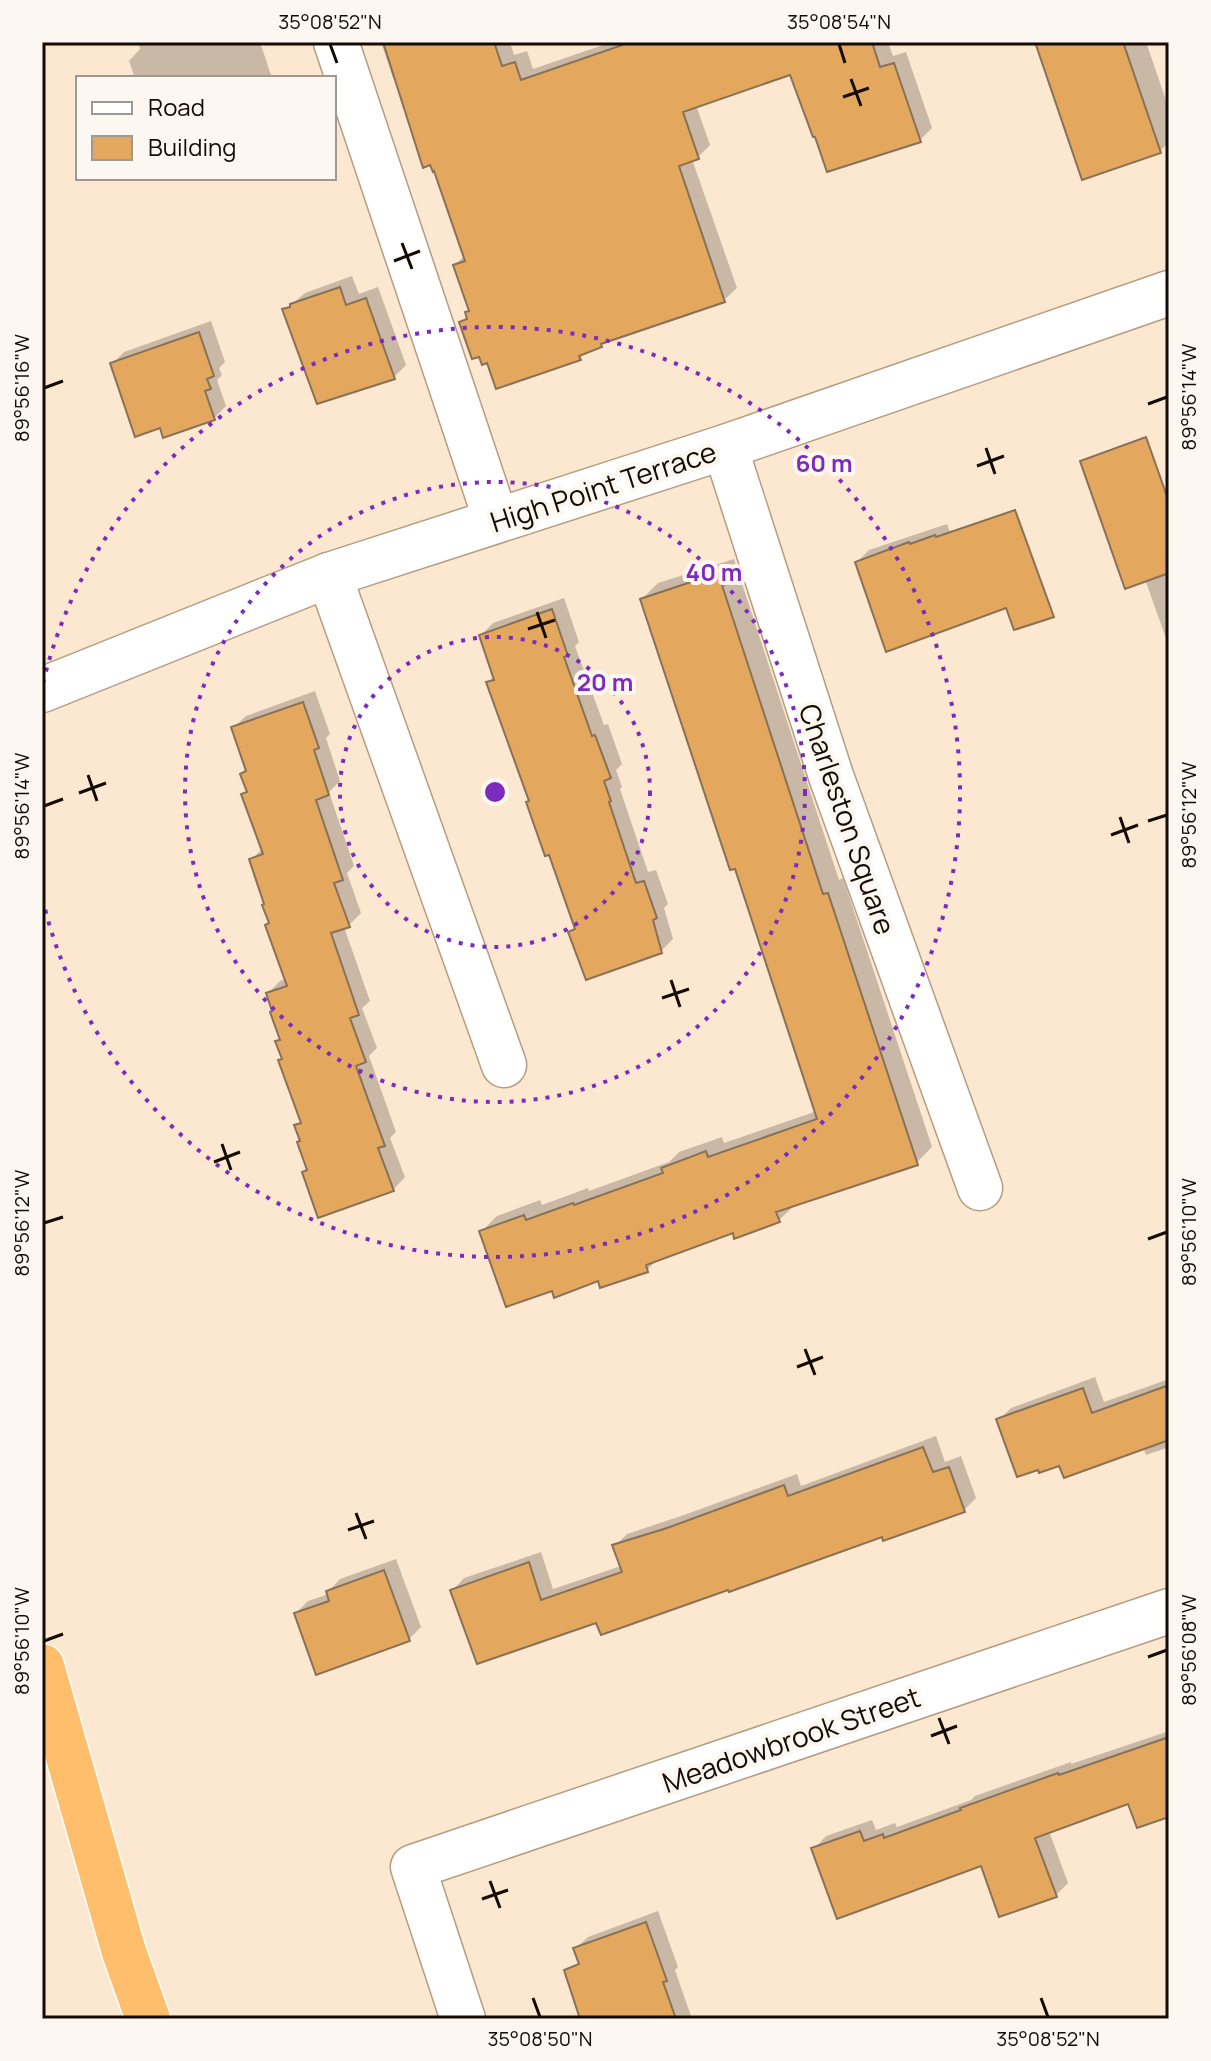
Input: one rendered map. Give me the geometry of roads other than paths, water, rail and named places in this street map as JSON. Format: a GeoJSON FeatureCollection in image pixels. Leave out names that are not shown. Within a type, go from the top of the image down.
{"type":"FeatureCollection","features":[{"type":"Feature","properties":{"kind":"highway"},"geometry":{"type":"LineString","coordinates":[[42,1666],[124,1952],[148,2019]]}},
{"type":"Feature","properties":{"kind":"street"},"geometry":{"type":"LineString","coordinates":[[336,42],[496,520]]}},
{"type":"Feature","properties":{"kind":"street","name":"High Point Terrace"},"geometry":{"type":"LineString","coordinates":[[42,690],[329,575],[725,447],[1169,293]]}},
{"type":"Feature","properties":{"kind":"street","name":"Charleston Square"},"geometry":{"type":"LineString","coordinates":[[725,447],[831,776],[980,1188]]}},
{"type":"Feature","properties":{"kind":"street"},"geometry":{"type":"LineString","coordinates":[[329,575],[504,1065]]}},
{"type":"Feature","properties":{"kind":"street","name":"Meadowbrook Street"},"geometry":{"type":"LineString","coordinates":[[463,2019],[413,1867],[1169,1611]]}}]}
